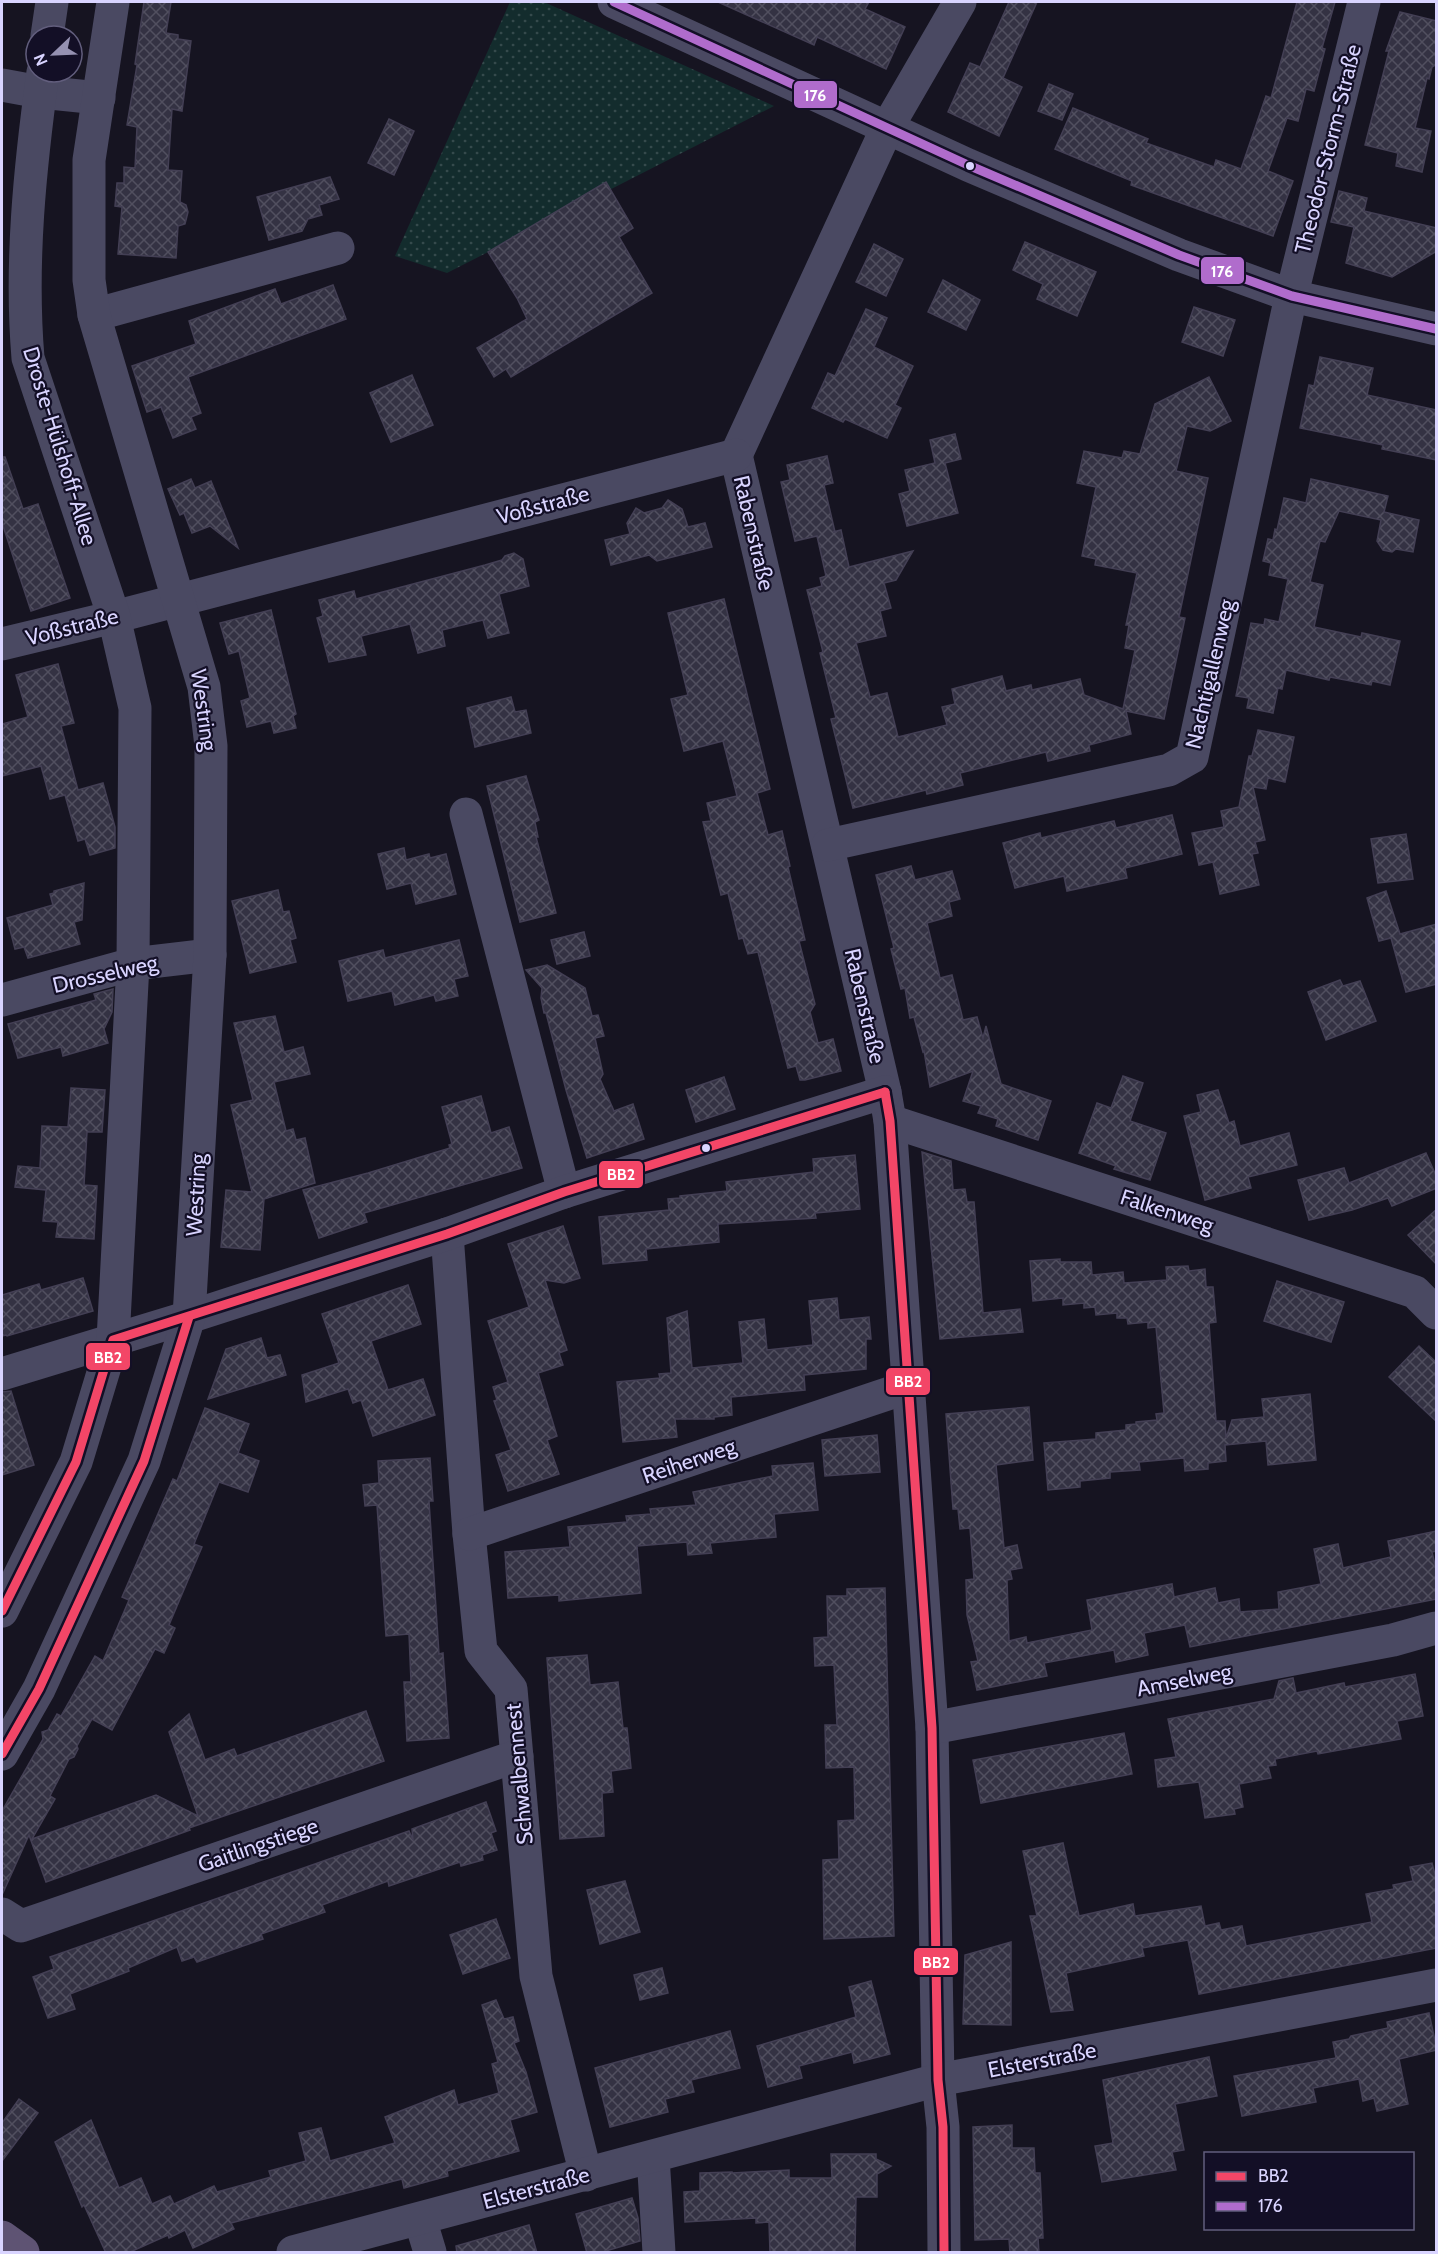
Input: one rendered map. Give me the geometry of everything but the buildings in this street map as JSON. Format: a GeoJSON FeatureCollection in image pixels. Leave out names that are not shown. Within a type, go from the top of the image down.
{"type":"FeatureCollection","features":[{"type":"Feature","properties":{"kind":"main road"},"geometry":{"type":"LineString","coordinates":[[2,2237],[23,2253]]}},
{"type":"Feature","properties":{"kind":"street"},"geometry":{"type":"LineString","coordinates":[[49,24],[52,2]]}},
{"type":"Feature","properties":{"kind":"street"},"geometry":{"type":"LineString","coordinates":[[113,2],[89,160],[89,280],[94,315],[180,600]]}},
{"type":"Feature","properties":{"kind":"street"},"geometry":{"type":"LineString","coordinates":[[614,2],[887,128],[1179,255],[1292,296],[1437,328]]}},
{"type":"Feature","properties":{"kind":"street"},"geometry":{"type":"LineString","coordinates":[[736,455],[887,128],[960,2]]}},
{"type":"Feature","properties":{"kind":"street","name":"Theodor-Storm-Straße"},"geometry":{"type":"LineString","coordinates":[[1292,296],[1364,2]]}},
{"type":"Feature","properties":{"kind":"street"},"geometry":{"type":"LineString","coordinates":[[2,85],[24,83]]}},
{"type":"Feature","properties":{"kind":"street","name":"Droste-Hülshoff-Allee"},"geometry":{"type":"LineString","coordinates":[[41,84],[26,240],[28,358],[114,617]]}},
{"type":"Feature","properties":{"kind":"street"},"geometry":{"type":"LineString","coordinates":[[48,84],[99,98]]}},
{"type":"Feature","properties":{"kind":"street"},"geometry":{"type":"LineString","coordinates":[[94,315],[338,248]]}},
{"type":"Feature","properties":{"kind":"street","name":"Nachtigallenweg"},"geometry":{"type":"LineString","coordinates":[[828,845],[1169,770],[1192,757],[1292,296]]}},
{"type":"Feature","properties":{"kind":"street","name":"Voßstraße"},"geometry":{"type":"LineString","coordinates":[[2,644],[736,455]]}},
{"type":"Feature","properties":{"kind":"street","name":"Rabenstraße"},"geometry":{"type":"LineString","coordinates":[[736,455],[888,1106],[932,1728],[938,2080],[943,2127],[944,2253]]}},
{"type":"Feature","properties":{"kind":"street","name":"Westring"},"geometry":{"type":"LineString","coordinates":[[2,1755],[39,1689],[144,1461],[189,1317],[210,955],[211,746],[204,687],[180,600]]}},
{"type":"Feature","properties":{"kind":"street"},"geometry":{"type":"LineString","coordinates":[[2,1611],[76,1462],[113,1340],[133,964],[135,708],[114,617]]}},
{"type":"Feature","properties":{"kind":"street"},"geometry":{"type":"LineString","coordinates":[[466,814],[564,1192]]}},
{"type":"Feature","properties":{"kind":"street","name":"Drosselweg"},"geometry":{"type":"LineString","coordinates":[[2,1000],[133,964],[210,955]]}},
{"type":"Feature","properties":{"kind":"street"},"geometry":{"type":"LineString","coordinates":[[2,1374],[447,1234],[564,1192],[888,1106]]}},
{"type":"Feature","properties":{"kind":"street","name":"Falkenweg"},"geometry":{"type":"LineString","coordinates":[[888,1106],[1415,1292],[1437,1313]]}},
{"type":"Feature","properties":{"kind":"street","name":"Schwalbennest"},"geometry":{"type":"LineString","coordinates":[[447,1234],[469,1534],[481,1651],[511,1689],[536,1976],[586,2175]]}},
{"type":"Feature","properties":{"kind":"street","name":"Reiherweg"},"geometry":{"type":"LineString","coordinates":[[469,1534],[908,1387]]}},
{"type":"Feature","properties":{"kind":"street","name":"Amselweg"},"geometry":{"type":"LineString","coordinates":[[932,1728],[1393,1640],[1437,1628]]}},
{"type":"Feature","properties":{"kind":"street","name":"Gaitlingstiege"},"geometry":{"type":"LineString","coordinates":[[2,1914],[21,1926],[517,1756]]}},
{"type":"Feature","properties":{"kind":"street","name":"Elsterstraße"},"geometry":{"type":"LineString","coordinates":[[293,2253],[938,2080],[1437,1985]]}},
{"type":"Feature","properties":{"kind":"street"},"geometry":{"type":"LineString","coordinates":[[653,2157],[659,2253]]}},
{"type":"Feature","properties":{"kind":"street"},"geometry":{"type":"LineString","coordinates":[[420,2219],[430,2253]]}},
{"type":"Feature","properties":{"kind":"green space"},"geometry":{"type":"Polygon","coordinates":[[[510,2],[544,2],[774,106],[447,273],[395,256],[510,2]]]}},
{"type":"Feature","properties":{"kind":"transit line","name":"176"},"geometry":{"type":"LineString","coordinates":[[614,2],[968,165],[1179,255],[1292,296],[1436,329]]}},
{"type":"Feature","properties":{"kind":"transit line","name":"BB2"},"geometry":{"type":"LineString","coordinates":[[885,1092],[890,1121],[932,1728],[938,2080],[943,2127],[944,2252]]}},
{"type":"Feature","properties":{"kind":"transit line","name":"BB2"},"geometry":{"type":"LineString","coordinates":[[2,1611],[76,1462],[113,1340],[447,1234],[564,1192],[885,1092]]}},
{"type":"Feature","properties":{"kind":"transit line","name":"BB2"},"geometry":{"type":"LineString","coordinates":[[2,1754],[39,1689],[144,1461],[189,1317]]}}]}
